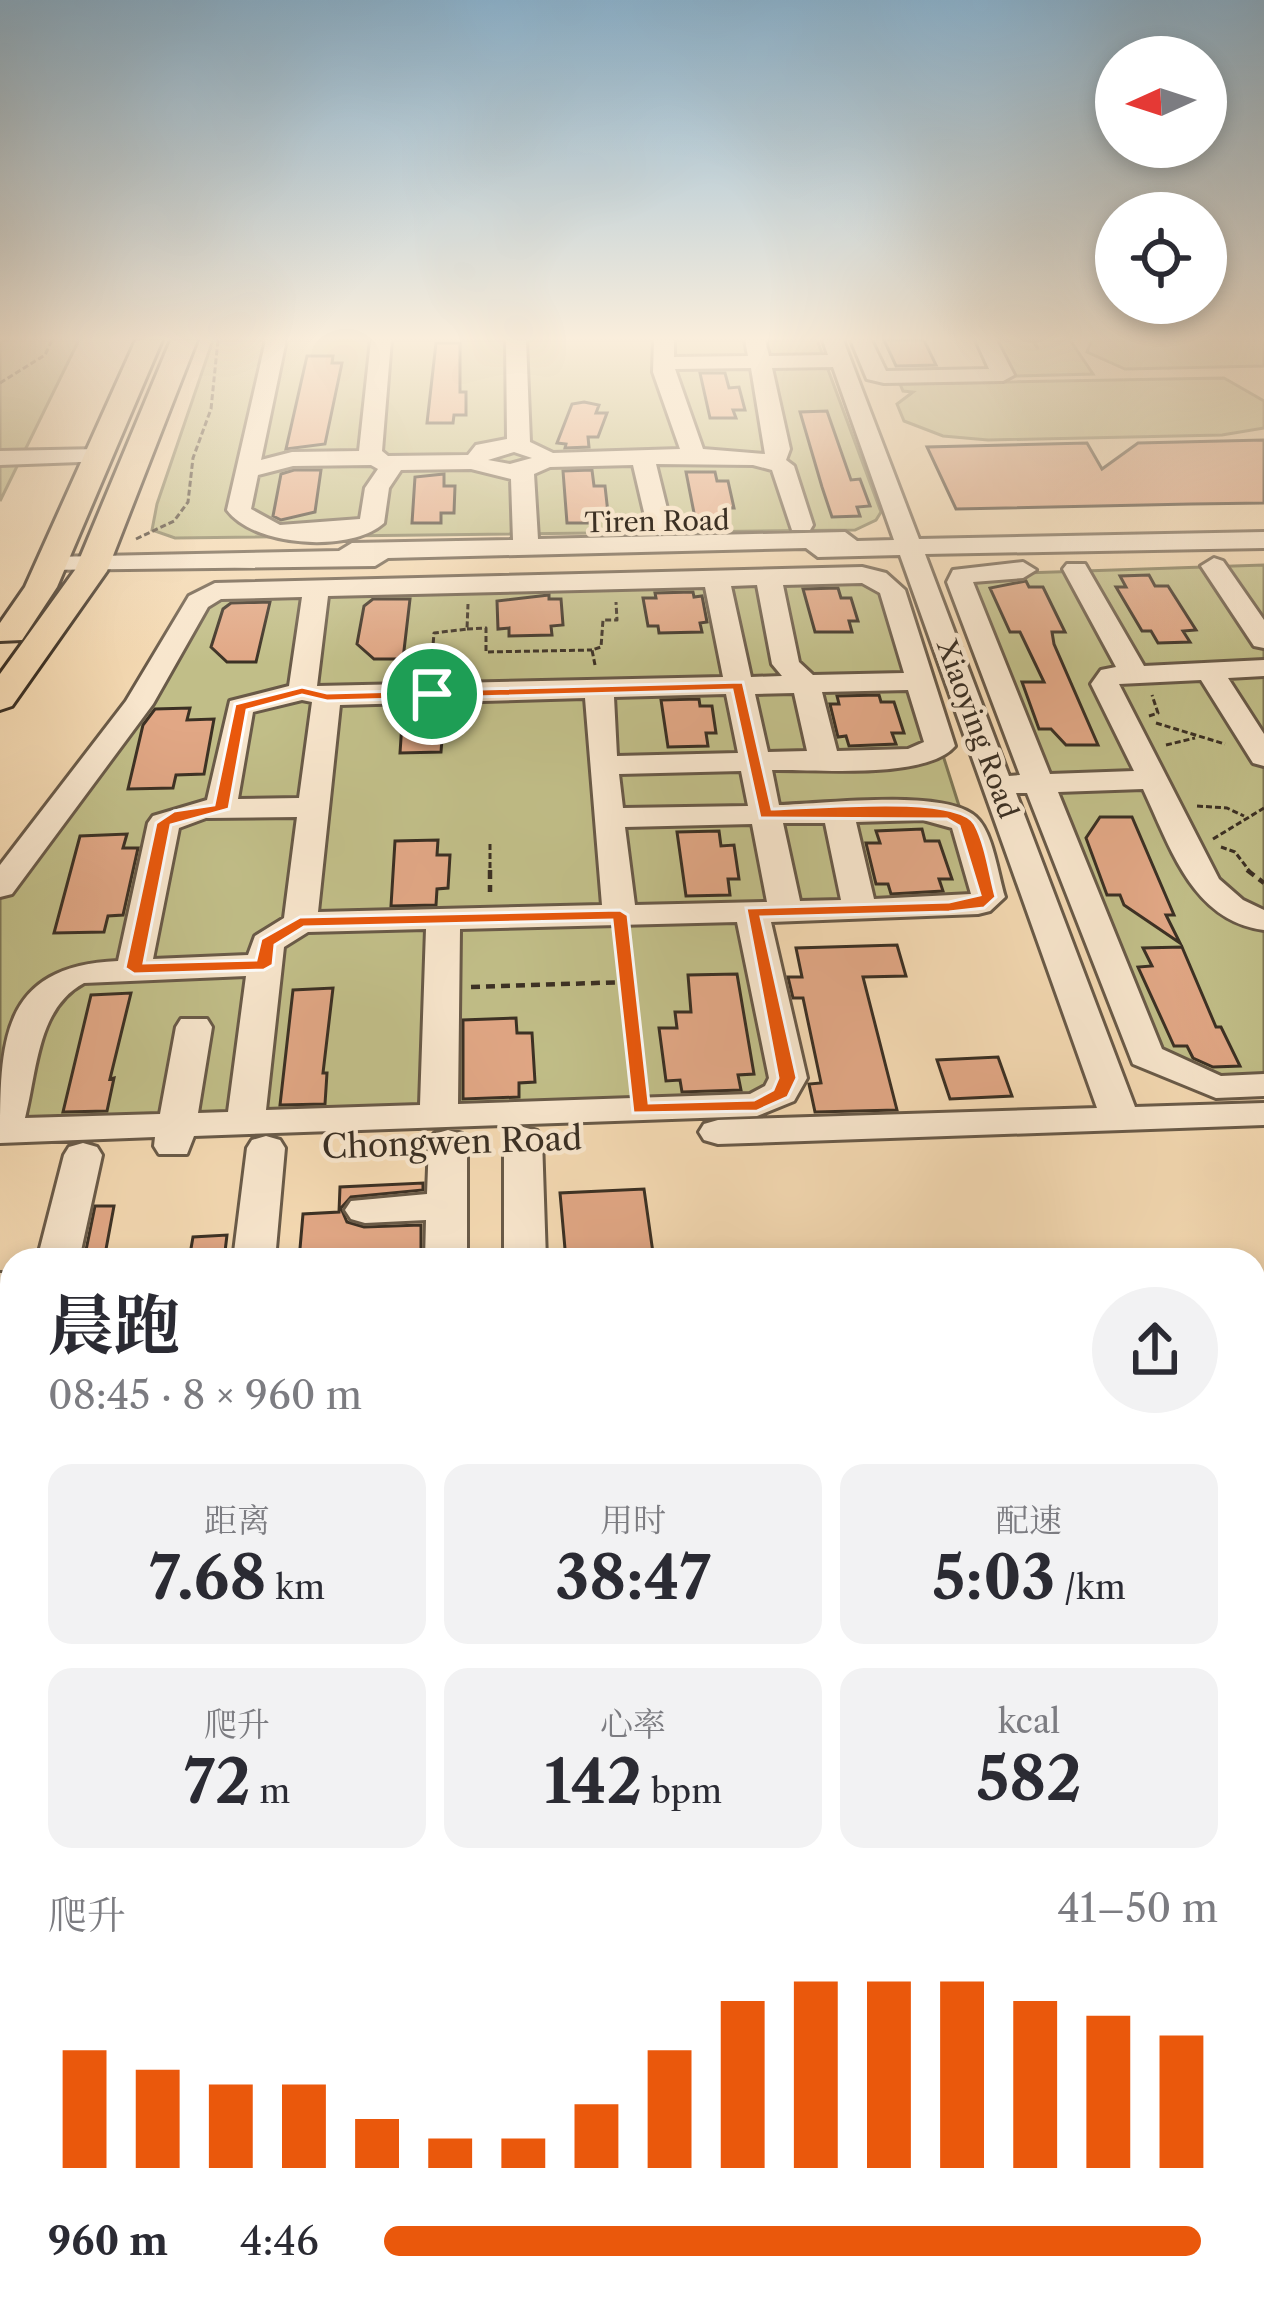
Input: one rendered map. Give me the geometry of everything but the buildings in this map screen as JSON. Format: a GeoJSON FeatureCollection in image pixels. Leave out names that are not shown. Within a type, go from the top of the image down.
{"type":"FeatureCollection","features":[{"type":"Feature","properties":{"kind":"main road"},"geometry":{"type":"LineString","coordinates":[[0,646],[53,561],[102,448]]}},
{"type":"Feature","properties":{"kind":"main road"},"geometry":{"type":"LineString","coordinates":[[0,699],[96,560],[141,448]]}},
{"type":"Feature","properties":{"kind":"street"},"geometry":{"type":"LineString","coordinates":[[253,448],[239,510],[246,524],[262,532],[347,531],[372,524],[385,461]]}},
{"type":"Feature","properties":{"kind":"street"},"geometry":{"type":"LineString","coordinates":[[370,448],[370,453],[385,461]]}},
{"type":"Feature","properties":{"kind":"street"},"geometry":{"type":"LineString","coordinates":[[526,547],[528,448]]}},
{"type":"Feature","properties":{"kind":"street"},"geometry":{"type":"LineString","coordinates":[[692,448],[694,456]]}},
{"type":"Feature","properties":{"kind":"street"},"geometry":{"type":"LineString","coordinates":[[774,461],[779,448]]}},
{"type":"Feature","properties":{"kind":"street","name":"Xiaoying Road"},"geometry":{"type":"LineString","coordinates":[[879,448],[1120,1118]]}},
{"type":"Feature","properties":{"kind":"street"},"geometry":{"type":"LineString","coordinates":[[248,471],[292,459],[475,462],[484,450],[529,459],[694,456],[774,461],[782,466],[801,525]]}},
{"type":"Feature","properties":{"kind":"street"},"geometry":{"type":"LineString","coordinates":[[0,458],[99,456]]}},
{"type":"Feature","properties":{"kind":"street"},"geometry":{"type":"LineString","coordinates":[[643,458],[660,530]]}},
{"type":"Feature","properties":{"kind":"street","name":"Tiren Road"},"geometry":{"type":"LineString","coordinates":[[53,561],[1264,536]]}},
{"type":"Feature","properties":{"kind":"street","name":"Tiren Road"},"geometry":{"type":"LineString","coordinates":[[96,560],[526,547],[910,543]]}},
{"type":"Feature","properties":{"kind":"street"},"geometry":{"type":"LineString","coordinates":[[1264,565],[981,571],[962,575],[960,582],[1145,1056],[1216,1087],[1264,1085]]}},
{"type":"Feature","properties":{"kind":"street"},"geometry":{"type":"LineString","coordinates":[[1214,566],[1264,640]]}},
{"type":"Feature","properties":{"kind":"street"},"geometry":{"type":"LineString","coordinates":[[1076,569],[1132,672]]}},
{"type":"Feature","properties":{"kind":"street"},"geometry":{"type":"LineString","coordinates":[[0,887],[139,704],[202,596],[231,589],[862,574],[885,582],[940,746],[913,758],[603,766]]}},
{"type":"Feature","properties":{"kind":"street"},"geometry":{"type":"LineString","coordinates":[[767,577],[786,664],[806,684],[824,760]]}},
{"type":"Feature","properties":{"kind":"street"},"geometry":{"type":"LineString","coordinates":[[444,1129],[640,1109],[757,1106],[782,1093],[788,1078],[769,911],[766,814],[716,578]]}},
{"type":"Feature","properties":{"kind":"street"},"geometry":{"type":"LineString","coordinates":[[300,922],[314,807],[316,587]]}},
{"type":"Feature","properties":{"kind":"street"},"geometry":{"type":"LineString","coordinates":[[1261,926],[1205,883],[1106,684],[1111,676],[1132,672],[1264,668]]}},
{"type":"Feature","properties":{"kind":"street"},"geometry":{"type":"LineString","coordinates":[[1209,670],[1262,754]]}},
{"type":"Feature","properties":{"kind":"street"},"geometry":{"type":"LineString","coordinates":[[221,809],[240,707],[315,694],[920,681]]}},
{"type":"Feature","properties":{"kind":"street"},"geometry":{"type":"LineString","coordinates":[[598,688],[620,915]]}},
{"type":"Feature","properties":{"kind":"street"},"geometry":{"type":"LineString","coordinates":[[998,784],[1160,794]]}},
{"type":"Feature","properties":{"kind":"street"},"geometry":{"type":"LineString","coordinates":[[134,968],[164,823],[180,815],[221,809],[314,807]]}},
{"type":"Feature","properties":{"kind":"street"},"geometry":{"type":"LineString","coordinates":[[838,812],[860,909]]}},
{"type":"Feature","properties":{"kind":"street"},"geometry":{"type":"LineString","coordinates":[[254,1248],[267,943],[300,922],[860,909],[978,904],[988,897],[967,824],[952,814],[608,818]]}},
{"type":"Feature","properties":{"kind":"street"},"geometry":{"type":"LineString","coordinates":[[443,919],[446,1248]]}},
{"type":"Feature","properties":{"kind":"street"},"geometry":{"type":"LineString","coordinates":[[194,1027],[174,1139],[1,1140],[34,1007],[52,986],[77,973],[264,965]]}},
{"type":"Feature","properties":{"kind":"street","name":"Chongwen Road"},"geometry":{"type":"LineString","coordinates":[[1,1140],[83,1155],[174,1139],[444,1129],[523,1139],[1264,1114]]}},
{"type":"Feature","properties":{"kind":"street"},"geometry":{"type":"LineString","coordinates":[[523,1139],[525,1248]]}},
{"type":"Feature","properties":{"kind":"street"},"geometry":{"type":"LineString","coordinates":[[61,1248],[83,1155]]}},
{"type":"Feature","properties":{"kind":"street"},"geometry":{"type":"LineString","coordinates":[[365,1210],[448,1206]]}},
{"type":"Feature","properties":{"kind":"path"},"geometry":{"type":"LineString","coordinates":[[96,560],[174,521],[188,502],[197,448]]}},
{"type":"Feature","properties":{"kind":"path"},"geometry":{"type":"LineString","coordinates":[[432,694],[430,640],[434,633],[486,628],[486,652],[592,650],[601,647],[603,620],[617,620],[615,592],[620,583],[631,580]]}},
{"type":"Feature","properties":{"kind":"path"},"geometry":{"type":"LineString","coordinates":[[467,629],[468,584]]}},
{"type":"Feature","properties":{"kind":"path"},"geometry":{"type":"LineString","coordinates":[[592,650],[598,688]]}},
{"type":"Feature","properties":{"kind":"path"},"geometry":{"type":"LineString","coordinates":[[1117,707],[1181,734],[1262,754]]}},
{"type":"Feature","properties":{"kind":"path"},"geometry":{"type":"LineString","coordinates":[[1160,794],[1227,808],[1246,817]]}},
{"type":"Feature","properties":{"kind":"path"},"geometry":{"type":"LineString","coordinates":[[1264,808],[1218,832],[1210,844],[1235,852],[1245,869],[1264,883]]}},
{"type":"Feature","properties":{"kind":"path"},"geometry":{"type":"LineString","coordinates":[[490,844],[490,918]]}},
{"type":"Feature","properties":{"kind":"path"},"geometry":{"type":"LineString","coordinates":[[620,915],[640,1109]]}},
{"type":"Feature","properties":{"kind":"path"},"geometry":{"type":"LineString","coordinates":[[442,988],[627,982]]}},
{"type":"Feature","properties":{"kind":"shaded area"},"geometry":{"type":"Polygon","coordinates":[[[0,448],[26,448],[0,501],[0,448]]]}},
{"type":"Feature","properties":{"kind":"shaded area"},"geometry":{"type":"Polygon","coordinates":[[[176,448],[857,448],[881,512],[876,520],[855,530],[175,538],[152,530],[176,448]]]}},
{"type":"Feature","properties":{"kind":"shaded area"},"geometry":{"type":"Polygon","coordinates":[[[1264,565],[1264,1085],[1216,1087],[1146,1056],[962,575],[1264,565]]]}},
{"type":"Feature","properties":{"kind":"shaded area"},"geometry":{"type":"Polygon","coordinates":[[[877,578],[940,746],[988,897],[759,912],[788,1078],[757,1105],[0,1131],[0,881],[202,595],[877,578]]]}},
{"type":"Feature","properties":{"kind":"route"},"geometry":{"type":"LineString","coordinates":[[738,685],[766,814],[952,814],[967,824],[988,897],[978,904],[949,907],[752,912],[788,1078],[782,1093],[757,1106],[640,1109],[620,915],[300,922],[267,943],[264,965],[134,968],[164,823],[202,809],[221,809],[240,707],[302,691],[327,697],[432,694],[738,685]]}}]}
